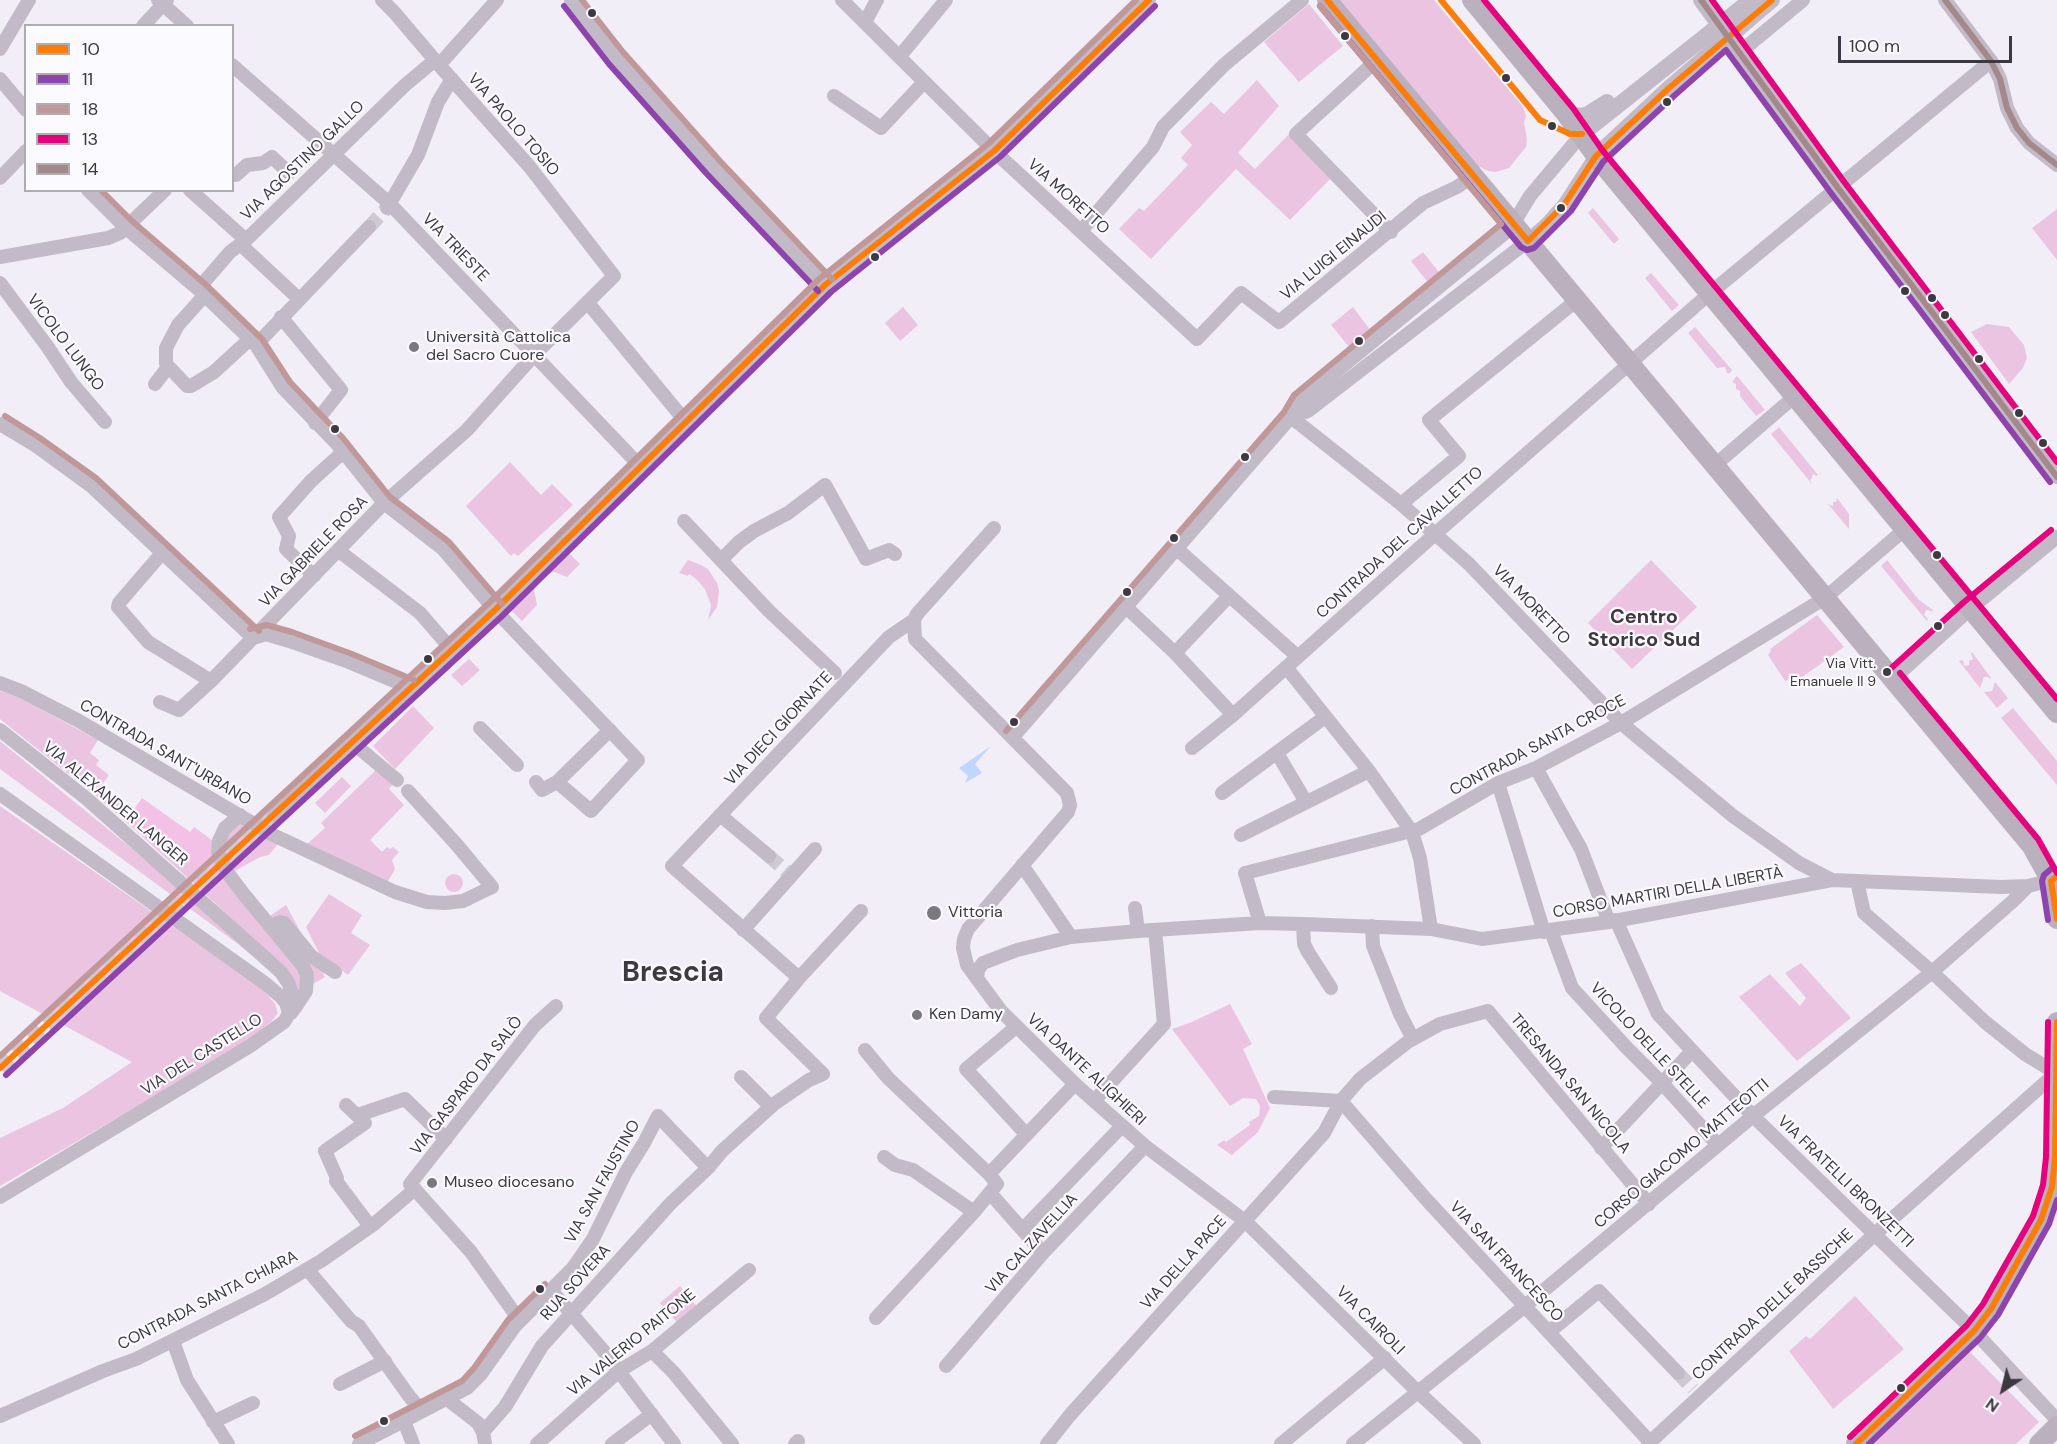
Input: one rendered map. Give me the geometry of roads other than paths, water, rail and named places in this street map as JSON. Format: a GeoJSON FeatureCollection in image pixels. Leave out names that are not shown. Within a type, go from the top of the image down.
{"type":"FeatureCollection","features":[{"type":"Feature","properties":{"kind":"main road"},"geometry":{"type":"LineString","coordinates":[[1327,0],[2031,846],[2048,879],[2057,919]]}},
{"type":"Feature","properties":{"kind":"main road"},"geometry":{"type":"LineString","coordinates":[[1472,0],[1709,294],[2057,713]]}},
{"type":"Feature","properties":{"kind":"main road"},"geometry":{"type":"LineString","coordinates":[[1856,1444],[1974,1331],[1991,1309],[2041,1220],[2052,1187],[2055,1158],[2057,1022]]}},
{"type":"Feature","properties":{"kind":"main road"},"geometry":{"type":"LineString","coordinates":[[2039,1444],[2057,1426]]}},
{"type":"Feature","properties":{"kind":"street"},"geometry":{"type":"LineString","coordinates":[[0,49],[28,0]]}},
{"type":"Feature","properties":{"kind":"street","name":"VIA PAOLO TOSIO"},"geometry":{"type":"LineString","coordinates":[[382,0],[529,166],[614,276]]}},
{"type":"Feature","properties":{"kind":"street","name":"VIA AGOSTINO GALLO"},"geometry":{"type":"LineString","coordinates":[[168,367],[166,348],[178,325],[230,252],[404,86],[437,63],[497,0]]}},
{"type":"Feature","properties":{"kind":"street"},"geometry":{"type":"LineString","coordinates":[[571,0],[616,58],[713,167],[825,285]]}},
{"type":"Feature","properties":{"kind":"street","name":"VIA MORETTO"},"geometry":{"type":"LineString","coordinates":[[842,0],[994,151],[1197,339]]}},
{"type":"Feature","properties":{"kind":"street"},"geometry":{"type":"LineString","coordinates":[[865,22],[877,0]]}},
{"type":"Feature","properties":{"kind":"street"},"geometry":{"type":"LineString","coordinates":[[900,56],[946,0]]}},
{"type":"Feature","properties":{"kind":"street"},"geometry":{"type":"LineString","coordinates":[[274,815],[495,610],[825,285],[994,151],[1149,0]]}},
{"type":"Feature","properties":{"kind":"street"},"geometry":{"type":"LineString","coordinates":[[1081,231],[1153,147],[1162,127],[1224,65],[1302,0]]}},
{"type":"Feature","properties":{"kind":"street"},"geometry":{"type":"LineString","coordinates":[[1291,417],[1308,411],[1528,241],[1548,223],[1564,205],[1596,156],[1730,27],[1751,0]]}},
{"type":"Feature","properties":{"kind":"street"},"geometry":{"type":"LineString","coordinates":[[1012,737],[1291,417],[1300,401],[1506,232],[1530,196],[1582,134],[1640,87],[1772,0]]}},
{"type":"Feature","properties":{"kind":"street"},"geometry":{"type":"LineString","coordinates":[[1739,53],[1803,0]]}},
{"type":"Feature","properties":{"kind":"street"},"geometry":{"type":"LineString","coordinates":[[1945,0],[1990,61],[2000,79],[2007,108],[2017,128],[2029,143],[2057,165]]}},
{"type":"Feature","properties":{"kind":"street"},"geometry":{"type":"LineString","coordinates":[[145,24],[163,2],[185,24]]}},
{"type":"Feature","properties":{"kind":"street"},"geometry":{"type":"LineString","coordinates":[[1707,2],[1730,27],[1739,53],[1838,188],[2057,477]]}},
{"type":"Feature","properties":{"kind":"street"},"geometry":{"type":"LineString","coordinates":[[1377,60],[1296,134],[1391,232]]}},
{"type":"Feature","properties":{"kind":"street","name":"CONTRADA DEL CAVALLETTO"},"geometry":{"type":"LineString","coordinates":[[1192,748],[1233,715],[1709,294],[1990,61]]}},
{"type":"Feature","properties":{"kind":"street","name":"VIA TRIESTE"},"geometry":{"type":"LineString","coordinates":[[234,67],[334,154],[388,206],[535,354],[641,467]]}},
{"type":"Feature","properties":{"kind":"street"},"geometry":{"type":"LineString","coordinates":[[0,79],[24,108]]}},
{"type":"Feature","properties":{"kind":"street"},"geometry":{"type":"LineString","coordinates":[[388,206],[418,155],[438,102],[452,79]]}},
{"type":"Feature","properties":{"kind":"street"},"geometry":{"type":"LineString","coordinates":[[834,96],[881,128],[924,82]]}},
{"type":"Feature","properties":{"kind":"street"},"geometry":{"type":"LineString","coordinates":[[1566,114],[1582,116],[1591,114],[1612,98],[1640,87]]}},
{"type":"Feature","properties":{"kind":"street"},"geometry":{"type":"LineString","coordinates":[[0,178],[24,153]]}},
{"type":"Feature","properties":{"kind":"street"},"geometry":{"type":"LineString","coordinates":[[234,175],[247,165],[263,163],[272,157],[289,174]]}},
{"type":"Feature","properties":{"kind":"street","name":"VIA LUIGI EINAUDI"},"geometry":{"type":"LineString","coordinates":[[1197,339],[1241,293],[1279,322],[1391,232],[1423,203],[1457,187],[1473,176]]}},
{"type":"Feature","properties":{"kind":"street"},"geometry":{"type":"LineString","coordinates":[[90,192],[123,230],[201,292],[253,342],[283,388],[337,444],[384,503],[443,549],[495,610],[638,760],[591,812],[557,782]]}},
{"type":"Feature","properties":{"kind":"street"},"geometry":{"type":"LineString","coordinates":[[0,257],[108,238],[123,230],[163,192]]}},
{"type":"Feature","properties":{"kind":"street"},"geometry":{"type":"LineString","coordinates":[[200,194],[243,242],[299,298]]}},
{"type":"Feature","properties":{"kind":"street"},"geometry":{"type":"LineString","coordinates":[[155,384],[168,367],[187,386],[191,386],[223,365],[281,318],[369,227]]}},
{"type":"Feature","properties":{"kind":"street","name":"VIA GABRIELE ROSA"},"geometry":{"type":"LineString","coordinates":[[160,702],[179,710],[211,681],[384,503],[467,430],[535,354],[614,276]]}},
{"type":"Feature","properties":{"kind":"street","name":"VICOLO LUNGO"},"geometry":{"type":"LineString","coordinates":[[0,283],[47,346],[70,382],[105,422]]}},
{"type":"Feature","properties":{"kind":"street"},"geometry":{"type":"LineString","coordinates":[[1401,504],[1459,456],[1429,420],[1577,300]]}},
{"type":"Feature","properties":{"kind":"street"},"geometry":{"type":"LineString","coordinates":[[588,303],[686,422]]}},
{"type":"Feature","properties":{"kind":"street"},"geometry":{"type":"LineString","coordinates":[[281,318],[341,390],[315,423]]}},
{"type":"Feature","properties":{"kind":"street"},"geometry":{"type":"LineString","coordinates":[[1715,465],[1794,397]]}},
{"type":"Feature","properties":{"kind":"street","name":"VIA MORETTO"},"geometry":{"type":"LineString","coordinates":[[1291,417],[1401,504],[1469,564],[1621,723],[1733,816],[1799,863],[1832,880]]}},
{"type":"Feature","properties":{"kind":"street"},"geometry":{"type":"LineString","coordinates":[[3,431],[44,451],[90,485],[253,638],[266,634],[289,641],[349,662],[411,688]]}},
{"type":"Feature","properties":{"kind":"street"},"geometry":{"type":"LineString","coordinates":[[314,576],[286,549],[289,536],[279,517],[311,481],[342,453]]}},
{"type":"Feature","properties":{"kind":"street"},"geometry":{"type":"LineString","coordinates":[[721,560],[754,531],[788,513],[825,484],[866,559],[890,549],[895,554]]}},
{"type":"Feature","properties":{"kind":"street"},"geometry":{"type":"LineString","coordinates":[[684,521],[769,611],[835,674]]}},
{"type":"Feature","properties":{"kind":"street","name":"VIA DIECI GIORNATE"},"geometry":{"type":"LineString","coordinates":[[744,930],[672,866],[889,637],[914,620],[921,609],[994,528]]}},
{"type":"Feature","properties":{"kind":"street","name":"CONTRADA SANTA CROCE"},"geometry":{"type":"LineString","coordinates":[[1260,923],[1245,873],[1412,832],[1498,783],[1536,768],[1621,723],[1826,598],[1904,530]]}},
{"type":"Feature","properties":{"kind":"street"},"geometry":{"type":"LineString","coordinates":[[1893,679],[1970,609],[2057,537]]}},
{"type":"Feature","properties":{"kind":"street"},"geometry":{"type":"LineString","coordinates":[[1176,548],[1297,656]]}},
{"type":"Feature","properties":{"kind":"street"},"geometry":{"type":"LineString","coordinates":[[339,551],[420,613],[452,651]]}},
{"type":"Feature","properties":{"kind":"street"},"geometry":{"type":"LineString","coordinates":[[162,553],[118,607],[148,642],[211,681]]}},
{"type":"Feature","properties":{"kind":"street"},"geometry":{"type":"LineString","coordinates":[[1175,653],[1229,596]]}},
{"type":"Feature","properties":{"kind":"street"},"geometry":{"type":"LineString","coordinates":[[1126,607],[1175,653],[1233,715]]}},
{"type":"Feature","properties":{"kind":"street"},"geometry":{"type":"LineString","coordinates":[[914,620],[915,639],[1067,793],[1069,798],[1068,812],[968,929],[964,939],[970,951],[987,960],[980,966],[977,979]]}},
{"type":"Feature","properties":{"kind":"street"},"geometry":{"type":"LineString","coordinates":[[1286,667],[1369,771],[1412,832],[1420,858],[1431,929]]}},
{"type":"Feature","properties":{"kind":"street","name":"CONTRADA SANT'URBANO"},"geometry":{"type":"LineString","coordinates":[[0,683],[79,720],[271,834],[395,892],[433,903],[457,903],[492,888],[408,791]]}},
{"type":"Feature","properties":{"kind":"street"},"geometry":{"type":"LineString","coordinates":[[1222,793],[1325,717]]}},
{"type":"Feature","properties":{"kind":"street"},"geometry":{"type":"LineString","coordinates":[[480,728],[517,765]]}},
{"type":"Feature","properties":{"kind":"street","name":"VIA ALEXANDER LANGER"},"geometry":{"type":"LineString","coordinates":[[0,730],[96,806],[281,972],[292,991],[293,999],[288,1015]]}},
{"type":"Feature","properties":{"kind":"street"},"geometry":{"type":"LineString","coordinates":[[539,786],[557,782],[610,730]]}},
{"type":"Feature","properties":{"kind":"street"},"geometry":{"type":"LineString","coordinates":[[352,743],[397,780]]}},
{"type":"Feature","properties":{"kind":"street"},"geometry":{"type":"LineString","coordinates":[[1277,753],[1306,802]]}},
{"type":"Feature","properties":{"kind":"street","name":"VIA FRATELLI BRONZETTI"},"geometry":{"type":"LineString","coordinates":[[1536,768],[1581,849],[1612,921],[1658,1014],[1753,1116],[1974,1331],[2057,1420]]}},
{"type":"Feature","properties":{"kind":"street"},"geometry":{"type":"LineString","coordinates":[[1240,835],[1369,771]]}},
{"type":"Feature","properties":{"kind":"street","name":"VICOLO DELLE STELLE"},"geometry":{"type":"LineString","coordinates":[[1498,783],[1548,932],[1572,988],[1718,1145]]}},
{"type":"Feature","properties":{"kind":"street"},"geometry":{"type":"LineString","coordinates":[[0,794],[266,984],[286,1003],[288,1015]]}},
{"type":"Feature","properties":{"kind":"street","name":"VIA DEL CASTELLO"},"geometry":{"type":"LineString","coordinates":[[0,1197],[250,1046],[279,1026],[301,1000],[306,991],[307,975],[303,966],[227,872],[218,852],[219,841],[225,828],[240,815]]}},
{"type":"Feature","properties":{"kind":"street"},"geometry":{"type":"LineString","coordinates":[[720,815],[769,856]]}},
{"type":"Feature","properties":{"kind":"street"},"geometry":{"type":"LineString","coordinates":[[814,849],[788,874],[744,930],[799,978],[861,911]]}},
{"type":"Feature","properties":{"kind":"street"},"geometry":{"type":"LineString","coordinates":[[1022,865],[1071,937]]}},
{"type":"Feature","properties":{"kind":"street","name":"CORSO MARTIRI DELLA LIBERTÀ"},"geometry":{"type":"LineString","coordinates":[[987,960],[1071,937],[1138,931],[1260,923],[1303,924],[1431,929],[1482,939],[1548,932],[1832,880],[1996,887],[2048,879]]}},
{"type":"Feature","properties":{"kind":"street","name":"CORSO GIACOMO MATTEOTTI"},"geometry":{"type":"LineString","coordinates":[[1353,1444],[1525,1306],[1753,1116],[2048,879]]}},
{"type":"Feature","properties":{"kind":"street"},"geometry":{"type":"LineString","coordinates":[[1857,881],[1864,913],[1932,972],[1984,1022],[2025,1054],[2056,1073]]}},
{"type":"Feature","properties":{"kind":"street"},"geometry":{"type":"LineString","coordinates":[[1135,908],[1138,931]]}},
{"type":"Feature","properties":{"kind":"street"},"geometry":{"type":"LineString","coordinates":[[271,926],[280,922],[284,923],[311,956],[335,972]]}},
{"type":"Feature","properties":{"kind":"street"},"geometry":{"type":"LineString","coordinates":[[1303,924],[1304,944],[1331,988]]}},
{"type":"Feature","properties":{"kind":"street"},"geometry":{"type":"LineString","coordinates":[[1372,926],[1372,946],[1400,1014],[1413,1039]]}},
{"type":"Feature","properties":{"kind":"street"},"geometry":{"type":"LineString","coordinates":[[1094,1101],[1164,1024],[1155,930]]}},
{"type":"Feature","properties":{"kind":"street","name":"VIA DANTE ALIGHIERI"},"geometry":{"type":"LineString","coordinates":[[964,939],[964,956],[967,964],[1016,1027],[1075,1084],[1145,1146],[1245,1221]]}},
{"type":"Feature","properties":{"kind":"street","name":"RUA SOVERA"},"geometry":{"type":"LineString","coordinates":[[484,1438],[542,1346],[670,1204],[708,1168],[722,1151],[771,1107],[808,1080],[823,1074],[766,1018],[799,978]]}},
{"type":"Feature","properties":{"kind":"street","name":"VIA GASPARO DA SALÒ"},"geometry":{"type":"LineString","coordinates":[[415,1189],[410,1184],[520,1043],[535,1025],[556,1006]]}},
{"type":"Feature","properties":{"kind":"street","name":"TRESANDA SAN NICOLA"},"geometry":{"type":"LineString","coordinates":[[1341,1101],[1360,1079],[1413,1039],[1440,1024],[1488,1011],[1649,1204]]}},
{"type":"Feature","properties":{"kind":"street"},"geometry":{"type":"LineString","coordinates":[[1016,1027],[966,1069],[1026,1134]]}},
{"type":"Feature","properties":{"kind":"street"},"geometry":{"type":"LineString","coordinates":[[865,1050],[888,1078],[997,1184],[876,1318]]}},
{"type":"Feature","properties":{"kind":"street"},"geometry":{"type":"LineString","coordinates":[[1601,1148],[1692,1051]]}},
{"type":"Feature","properties":{"kind":"street","name":"CONTRADA DELLE BASSICHE"},"geometry":{"type":"LineString","coordinates":[[1649,1443],[1696,1392],[2056,1073]]}},
{"type":"Feature","properties":{"kind":"street"},"geometry":{"type":"LineString","coordinates":[[741,1077],[771,1107]]}},
{"type":"Feature","properties":{"kind":"street"},"geometry":{"type":"LineString","coordinates":[[989,1174],[1075,1084]]}},
{"type":"Feature","properties":{"kind":"street"},"geometry":{"type":"LineString","coordinates":[[1274,1097],[1341,1101]]}},
{"type":"Feature","properties":{"kind":"street"},"geometry":{"type":"LineString","coordinates":[[358,1115],[405,1099],[446,1139]]}},
{"type":"Feature","properties":{"kind":"street","name":"VIA DELLA PACE"},"geometry":{"type":"LineString","coordinates":[[1047,1444],[1078,1406],[1324,1133],[1341,1101]]}},
{"type":"Feature","properties":{"kind":"street","name":"VIA SAN FRANCESCO"},"geometry":{"type":"LineString","coordinates":[[1341,1101],[1425,1198],[1649,1443]]}},
{"type":"Feature","properties":{"kind":"street"},"geometry":{"type":"LineString","coordinates":[[346,1105],[365,1123],[325,1151],[337,1178],[336,1181],[370,1227]]}},
{"type":"Feature","properties":{"kind":"street","name":"VIA SAN FAUSTINO"},"geometry":{"type":"LineString","coordinates":[[358,1444],[467,1388],[481,1374],[520,1321],[573,1268],[593,1239],[626,1172],[658,1116],[708,1168]]}},
{"type":"Feature","properties":{"kind":"street"},"geometry":{"type":"LineString","coordinates":[[1023,1229],[1122,1126]]}},
{"type":"Feature","properties":{"kind":"street","name":"VIA CALZAVELLIA"},"geometry":{"type":"LineString","coordinates":[[946,1366],[1043,1253],[1145,1146]]}},
{"type":"Feature","properties":{"kind":"street"},"geometry":{"type":"LineString","coordinates":[[884,1157],[895,1165],[913,1170],[974,1212]]}},
{"type":"Feature","properties":{"kind":"street"},"geometry":{"type":"LineString","coordinates":[[415,1189],[471,1252],[520,1321]]}},
{"type":"Feature","properties":{"kind":"street","name":"CONTRADA SANTA CHIARA"},"geometry":{"type":"LineString","coordinates":[[0,1416],[136,1359],[265,1294],[370,1227],[415,1189]]}},
{"type":"Feature","properties":{"kind":"street"},"geometry":{"type":"LineString","coordinates":[[990,1193],[1043,1253]]}},
{"type":"Feature","properties":{"kind":"street","name":"VIA CAIROLI"},"geometry":{"type":"LineString","coordinates":[[1245,1221],[1418,1392],[1474,1444]]}},
{"type":"Feature","properties":{"kind":"street"},"geometry":{"type":"LineString","coordinates":[[307,1269],[351,1321],[359,1326],[421,1410]]}},
{"type":"Feature","properties":{"kind":"street","name":"VIA VALERIO PAITONE"},"geometry":{"type":"LineString","coordinates":[[537,1444],[619,1371],[652,1351],[749,1270]]}},
{"type":"Feature","properties":{"kind":"street"},"geometry":{"type":"LineString","coordinates":[[551,1290],[619,1371],[675,1444]]}},
{"type":"Feature","properties":{"kind":"street"},"geometry":{"type":"LineString","coordinates":[[1549,1332],[1599,1291],[1678,1373]]}},
{"type":"Feature","properties":{"kind":"street"},"geometry":{"type":"LineString","coordinates":[[173,1341],[187,1380],[228,1444]]}},
{"type":"Feature","properties":{"kind":"street"},"geometry":{"type":"LineString","coordinates":[[652,1351],[674,1373],[732,1444]]}},
{"type":"Feature","properties":{"kind":"street"},"geometry":{"type":"LineString","coordinates":[[1281,1444],[1385,1358]]}},
{"type":"Feature","properties":{"kind":"street"},"geometry":{"type":"LineString","coordinates":[[340,1384],[385,1361]]}},
{"type":"Feature","properties":{"kind":"street"},"geometry":{"type":"LineString","coordinates":[[447,1399],[478,1423],[484,1438]]}},
{"type":"Feature","properties":{"kind":"street"},"geometry":{"type":"LineString","coordinates":[[213,1422],[253,1403]]}},
{"type":"Feature","properties":{"kind":"street"},"geometry":{"type":"LineString","coordinates":[[612,1444],[652,1414]]}},
{"type":"Feature","properties":{"kind":"street"},"geometry":{"type":"LineString","coordinates":[[404,1420],[414,1444]]}},
{"type":"Feature","properties":{"kind":"water"},"geometry":{"type":"Polygon","coordinates":[[[991,746],[975,764],[982,773],[965,783],[968,776],[959,768],[991,746]]]}},
{"type":"Feature","properties":{"kind":"tunnel"},"geometry":{"type":"LineString","coordinates":[[369,227],[387,208]]}},
{"type":"Feature","properties":{"kind":"tunnel"},"geometry":{"type":"LineString","coordinates":[[0,1068],[274,815]]}},
{"type":"Feature","properties":{"kind":"tunnel"},"geometry":{"type":"LineString","coordinates":[[769,856],[786,871]]}},
{"type":"Feature","properties":{"kind":"tunnel"},"geometry":{"type":"LineString","coordinates":[[1678,1373],[1693,1389]]}},
{"type":"Feature","properties":{"kind":"place","name":"Università Cattolica del Sacro Cuore"},"geometry":{"type":"Point","coordinates":[414,347]}},
{"type":"Feature","properties":{"kind":"place","name":"Via Vitt. Emanuele II 9"},"geometry":{"type":"Point","coordinates":[1887,672]}},
{"type":"Feature","properties":{"kind":"place","name":"Vittoria"},"geometry":{"type":"Point","coordinates":[934,913]}},
{"type":"Feature","properties":{"kind":"place","name":"Ken Damy"},"geometry":{"type":"Point","coordinates":[917,1015]}},
{"type":"Feature","properties":{"kind":"place","name":"Museo diocesano"},"geometry":{"type":"Point","coordinates":[432,1183]}},
{"type":"Feature","properties":{"kind":"district","name":"Centro Storico Sud"},"geometry":{"type":"Point","coordinates":[1644,630]}},
{"type":"Feature","properties":{"kind":"district","name":"Brescia"},"geometry":{"type":"Point","coordinates":[673,974]}}]}
